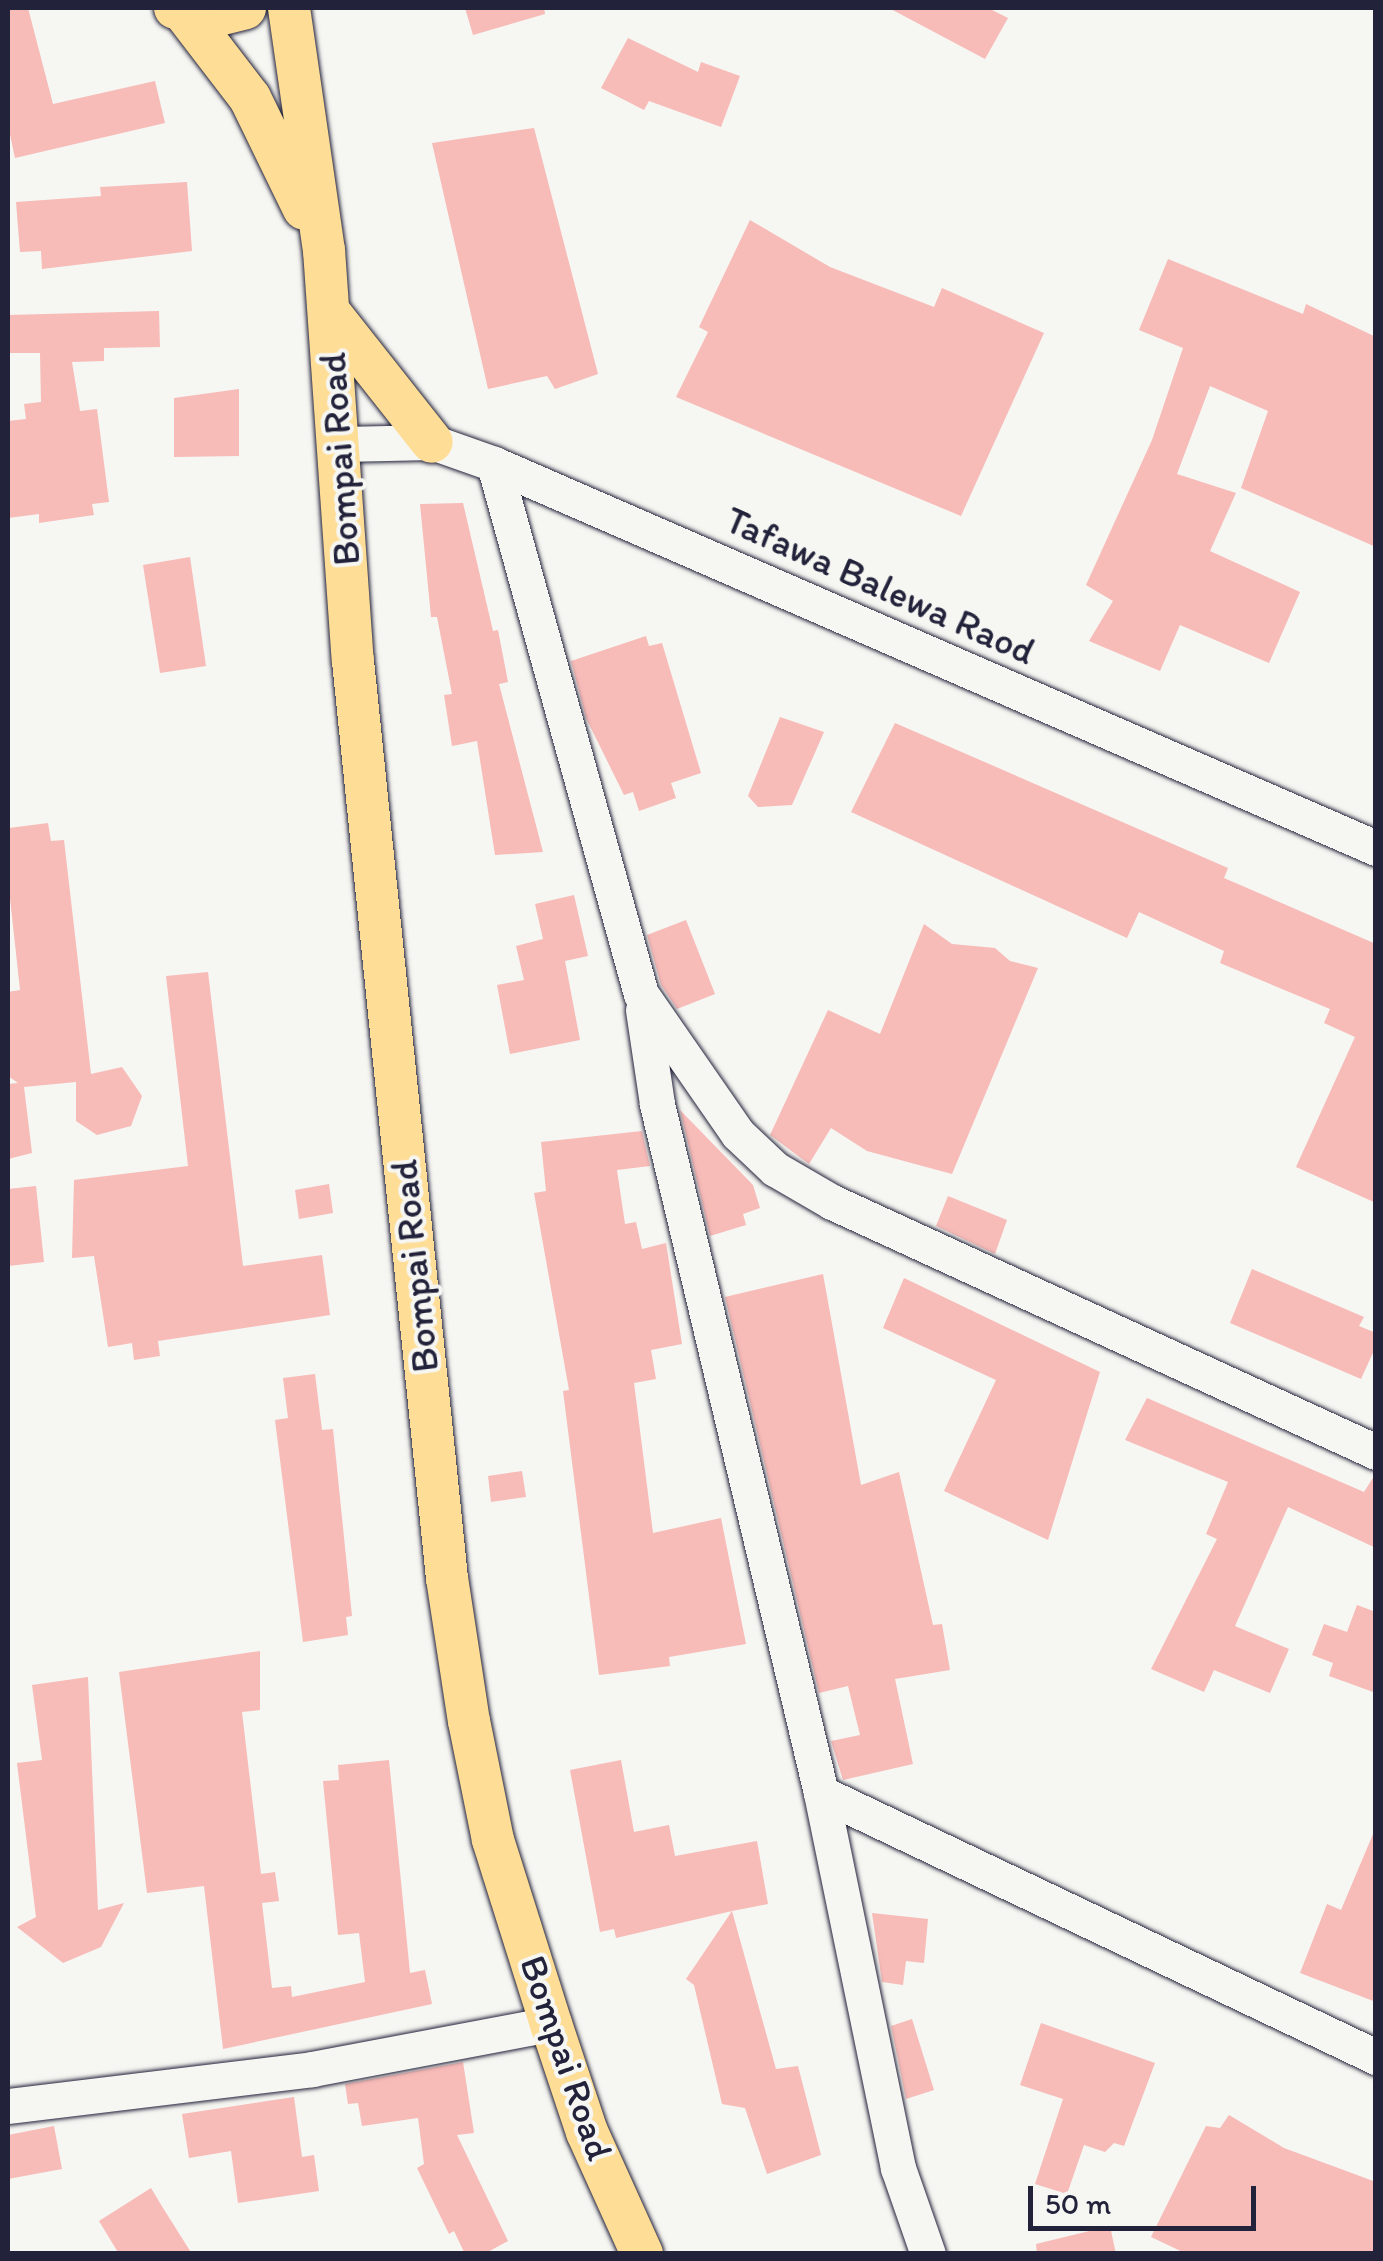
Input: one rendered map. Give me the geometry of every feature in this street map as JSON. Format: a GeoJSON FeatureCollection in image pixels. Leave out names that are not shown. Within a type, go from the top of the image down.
{"type":"FeatureCollection","features":[{"type":"Feature","properties":{"kind":"main road"},"geometry":{"type":"LineString","coordinates":[[180,10],[214,16],[246,8]]}},
{"type":"Feature","properties":{"kind":"main road","name":"Bompai Road"},"geometry":{"type":"LineString","coordinates":[[289,8],[324,250],[342,444],[353,661],[447,1578],[492,1840],[587,2132],[642,2254]]}},
{"type":"Feature","properties":{"kind":"main road"},"geometry":{"type":"LineString","coordinates":[[180,10],[250,98],[324,250]]}},
{"type":"Feature","properties":{"kind":"main road"},"geometry":{"type":"LineString","coordinates":[[330,313],[432,442]]}},
{"type":"Feature","properties":{"kind":"lane","name":"Tafawa Balewa Raod"},"geometry":{"type":"LineString","coordinates":[[342,444],[432,442],[494,464],[1376,848]]}},
{"type":"Feature","properties":{"kind":"lane"},"geometry":{"type":"LineString","coordinates":[[494,464],[641,994],[658,1104],[821,1793],[889,2130],[928,2254]]}},
{"type":"Feature","properties":{"kind":"lane"},"geometry":{"type":"LineString","coordinates":[[641,994],[689,1070],[775,1169],[832,1202],[1376,1452]]}},
{"type":"Feature","properties":{"kind":"lane"},"geometry":{"type":"LineString","coordinates":[[821,1793],[1376,2056]]}},
{"type":"Feature","properties":{"kind":"lane"},"geometry":{"type":"LineString","coordinates":[[8,2106],[312,2069],[551,2024]]}},
{"type":"Feature","properties":{"kind":"building"},"geometry":{"type":"Polygon","coordinates":[[[8,8],[28,8],[53,104],[155,81],[165,123],[15,158],[8,125],[8,8]]]}},
{"type":"Feature","properties":{"kind":"building"},"geometry":{"type":"Polygon","coordinates":[[[465,8],[544,8],[545,14],[473,35],[465,8]]]}},
{"type":"Feature","properties":{"kind":"building"},"geometry":{"type":"Polygon","coordinates":[[[889,8],[988,8],[1008,18],[985,59],[889,8]]]}},
{"type":"Feature","properties":{"kind":"building"},"geometry":{"type":"Polygon","coordinates":[[[628,38],[698,72],[701,62],[740,76],[721,127],[649,101],[644,110],[601,88],[628,38]]]}},
{"type":"Feature","properties":{"kind":"building"},"geometry":{"type":"Polygon","coordinates":[[[534,128],[598,374],[555,389],[547,376],[488,389],[432,143],[534,128]]]}},
{"type":"Feature","properties":{"kind":"building"},"geometry":{"type":"Polygon","coordinates":[[[187,182],[192,251],[42,269],[41,251],[20,252],[16,202],[101,196],[100,187],[187,182]]]}},
{"type":"Feature","properties":{"kind":"building"},"geometry":{"type":"Polygon","coordinates":[[[750,220],[830,267],[934,307],[942,288],[1044,333],[961,516],[676,397],[708,332],[699,327],[750,220]]]}},
{"type":"Feature","properties":{"kind":"building"},"geometry":{"type":"Polygon","coordinates":[[[1168,259],[1303,314],[1306,304],[1376,337],[1376,547],[1241,488],[1268,411],[1210,386],[1177,474],[1236,493],[1210,551],[1300,592],[1269,663],[1180,625],[1160,671],[1089,641],[1113,601],[1086,585],[1152,440],[1183,348],[1139,330],[1168,259]]]}},
{"type":"Feature","properties":{"kind":"building"},"geometry":{"type":"Polygon","coordinates":[[[159,311],[160,347],[104,348],[104,361],[72,362],[80,411],[97,409],[109,502],[92,504],[94,515],[39,523],[39,514],[8,518],[8,421],[26,419],[24,404],[41,402],[40,353],[8,353],[8,315],[159,311]]]}},
{"type":"Feature","properties":{"kind":"building"},"geometry":{"type":"Polygon","coordinates":[[[239,389],[239,456],[174,457],[174,398],[239,389]]]}},
{"type":"Feature","properties":{"kind":"building"},"geometry":{"type":"Polygon","coordinates":[[[463,503],[493,631],[498,630],[508,682],[499,684],[543,852],[495,855],[477,741],[452,746],[444,695],[452,694],[437,617],[431,617],[420,504],[463,503]]]}},
{"type":"Feature","properties":{"kind":"building"},"geometry":{"type":"Polygon","coordinates":[[[190,557],[206,666],[160,673],[143,565],[190,557]]]}},
{"type":"Feature","properties":{"kind":"building"},"geometry":{"type":"Polygon","coordinates":[[[646,636],[649,646],[662,643],[701,773],[671,783],[676,798],[639,811],[633,792],[624,795],[586,718],[571,661],[646,636]]]}},
{"type":"Feature","properties":{"kind":"building"},"geometry":{"type":"Polygon","coordinates":[[[780,717],[824,732],[792,805],[758,807],[748,796],[780,717]]]}},
{"type":"Feature","properties":{"kind":"building"},"geometry":{"type":"Polygon","coordinates":[[[895,723],[1228,868],[1224,878],[1376,944],[1376,1203],[1296,1167],[1355,1037],[1324,1023],[1330,1009],[1220,963],[1224,951],[1139,912],[1127,938],[851,812],[895,723]]]}},
{"type":"Feature","properties":{"kind":"building"},"geometry":{"type":"Polygon","coordinates":[[[48,823],[51,841],[64,840],[91,1074],[122,1067],[142,1096],[131,1126],[97,1135],[76,1121],[76,1082],[24,1087],[32,1153],[8,1159],[8,1084],[18,1083],[8,1076],[8,992],[20,990],[8,880],[9,828],[48,823]]]}},
{"type":"Feature","properties":{"kind":"building"},"geometry":{"type":"Polygon","coordinates":[[[574,895],[588,956],[565,961],[580,1040],[510,1054],[497,985],[524,980],[516,946],[543,939],[535,904],[574,895]]]}},
{"type":"Feature","properties":{"kind":"building"},"geometry":{"type":"Polygon","coordinates":[[[686,920],[715,994],[677,1009],[661,985],[647,935],[686,920]]]}},
{"type":"Feature","properties":{"kind":"building"},"geometry":{"type":"Polygon","coordinates":[[[924,924],[952,944],[995,948],[1010,961],[1038,968],[952,1174],[867,1151],[831,1128],[809,1164],[770,1135],[828,1010],[880,1034],[924,924]]]}},
{"type":"Feature","properties":{"kind":"building"},"geometry":{"type":"Polygon","coordinates":[[[208,972],[243,1266],[322,1255],[330,1315],[158,1341],[160,1356],[134,1360],[132,1343],[108,1347],[94,1256],[72,1258],[74,1180],[188,1166],[166,976],[208,972]]]}},
{"type":"Feature","properties":{"kind":"building"},"geometry":{"type":"Polygon","coordinates":[[[680,1110],[753,1185],[760,1208],[743,1214],[746,1225],[710,1236],[680,1110]]]}},
{"type":"Feature","properties":{"kind":"building"},"geometry":{"type":"Polygon","coordinates":[[[642,1131],[650,1166],[617,1170],[625,1224],[636,1222],[642,1249],[666,1243],[682,1344],[651,1350],[656,1379],[634,1383],[653,1533],[721,1518],[746,1644],[669,1657],[670,1666],[599,1675],[563,1391],[569,1390],[534,1193],[546,1191],[541,1142],[642,1131]]]}},
{"type":"Feature","properties":{"kind":"building"},"geometry":{"type":"Polygon","coordinates":[[[329,1184],[333,1213],[299,1219],[295,1190],[329,1184]]]}},
{"type":"Feature","properties":{"kind":"building"},"geometry":{"type":"Polygon","coordinates":[[[36,1186],[44,1262],[8,1266],[8,1189],[36,1186]]]}},
{"type":"Feature","properties":{"kind":"building"},"geometry":{"type":"Polygon","coordinates":[[[948,1196],[1007,1220],[995,1254],[936,1226],[948,1196]]]}},
{"type":"Feature","properties":{"kind":"building"},"geometry":{"type":"Polygon","coordinates":[[[1252,1269],[1364,1317],[1359,1326],[1376,1333],[1376,1346],[1361,1379],[1230,1323],[1252,1269]]]}},
{"type":"Feature","properties":{"kind":"building"},"geometry":{"type":"Polygon","coordinates":[[[823,1274],[861,1485],[899,1472],[933,1625],[942,1624],[950,1670],[895,1679],[913,1764],[843,1780],[831,1741],[860,1735],[848,1686],[819,1693],[725,1297],[823,1274]]]}},
{"type":"Feature","properties":{"kind":"building"},"geometry":{"type":"Polygon","coordinates":[[[904,1278],[1100,1372],[1048,1540],[944,1491],[996,1380],[883,1328],[904,1278]]]}},
{"type":"Feature","properties":{"kind":"building"},"geometry":{"type":"Polygon","coordinates":[[[315,1374],[322,1430],[333,1429],[352,1616],[346,1617],[348,1635],[303,1642],[275,1420],[288,1418],[283,1378],[315,1374]]]}},
{"type":"Feature","properties":{"kind":"building"},"geometry":{"type":"Polygon","coordinates":[[[1147,1398],[1364,1492],[1376,1473],[1376,1548],[1288,1507],[1235,1626],[1289,1649],[1270,1693],[1214,1670],[1204,1692],[1151,1669],[1217,1539],[1206,1534],[1228,1482],[1125,1440],[1147,1398]]]}},
{"type":"Feature","properties":{"kind":"building"},"geometry":{"type":"Polygon","coordinates":[[[522,1471],[526,1497],[491,1502],[488,1476],[522,1471]]]}},
{"type":"Feature","properties":{"kind":"building"},"geometry":{"type":"Polygon","coordinates":[[[1357,1605],[1376,1612],[1376,1693],[1329,1676],[1333,1663],[1312,1655],[1324,1624],[1347,1632],[1357,1605]]]}},
{"type":"Feature","properties":{"kind":"building"},"geometry":{"type":"Polygon","coordinates":[[[260,1651],[260,1710],[242,1712],[261,1874],[275,1872],[279,1901],[262,1903],[272,1988],[291,1986],[292,1997],[365,1982],[359,1933],[338,1935],[323,1781],[339,1780],[338,1765],[389,1760],[410,1973],[425,1970],[432,2004],[223,2049],[204,1886],[147,1893],[119,1672],[260,1651]]]}},
{"type":"Feature","properties":{"kind":"building"},"geometry":{"type":"Polygon","coordinates":[[[88,1677],[98,1910],[124,1903],[101,1947],[63,1963],[17,1927],[36,1917],[17,1763],[42,1760],[32,1685],[88,1677]]]}},
{"type":"Feature","properties":{"kind":"building"},"geometry":{"type":"Polygon","coordinates":[[[621,1760],[634,1832],[669,1825],[675,1856],[757,1841],[768,1904],[616,1938],[614,1929],[600,1932],[570,1770],[621,1760]]]}},
{"type":"Feature","properties":{"kind":"building"},"geometry":{"type":"Polygon","coordinates":[[[1376,1827],[1376,2002],[1300,1973],[1327,1904],[1341,1910],[1376,1827]]]}},
{"type":"Feature","properties":{"kind":"building"},"geometry":{"type":"Polygon","coordinates":[[[732,1911],[776,2069],[798,2066],[821,2155],[767,2174],[745,2108],[722,2104],[694,1985],[686,1979],[732,1911]]]}},
{"type":"Feature","properties":{"kind":"building"},"geometry":{"type":"Polygon","coordinates":[[[872,1913],[928,1919],[924,1963],[906,1961],[903,1985],[882,1982],[872,1913]]]}},
{"type":"Feature","properties":{"kind":"building"},"geometry":{"type":"Polygon","coordinates":[[[912,2019],[934,2090],[906,2099],[891,2026],[912,2019]]]}},
{"type":"Feature","properties":{"kind":"building"},"geometry":{"type":"Polygon","coordinates":[[[1041,2023],[1155,2063],[1124,2146],[1114,2143],[1105,2152],[1084,2145],[1067,2194],[1035,2184],[1063,2099],[1020,2085],[1041,2023]]]}},
{"type":"Feature","properties":{"kind":"building"},"geometry":{"type":"Polygon","coordinates":[[[463,2062],[474,2133],[457,2135],[508,2241],[484,2254],[465,2254],[454,2231],[449,2234],[417,2168],[424,2164],[418,2118],[362,2126],[358,2103],[348,2104],[345,2084],[463,2062]]]}},
{"type":"Feature","properties":{"kind":"building"},"geometry":{"type":"Polygon","coordinates":[[[294,2097],[302,2157],[314,2155],[319,2191],[238,2203],[231,2151],[189,2158],[182,2114],[294,2097]]]}},
{"type":"Feature","properties":{"kind":"building"},"geometry":{"type":"Polygon","coordinates":[[[1229,2115],[1284,2148],[1376,2182],[1376,2254],[1187,2254],[1151,2237],[1206,2126],[1220,2128],[1229,2115]]]}},
{"type":"Feature","properties":{"kind":"building"},"geometry":{"type":"Polygon","coordinates":[[[54,2126],[62,2169],[8,2179],[8,2135],[54,2126]]]}},
{"type":"Feature","properties":{"kind":"building"},"geometry":{"type":"Polygon","coordinates":[[[151,2188],[192,2254],[119,2254],[99,2221],[151,2188]]]}},
{"type":"Feature","properties":{"kind":"building"},"geometry":{"type":"Polygon","coordinates":[[[1110,2226],[1116,2254],[1037,2254],[1036,2244],[1110,2226]]]}}]}
